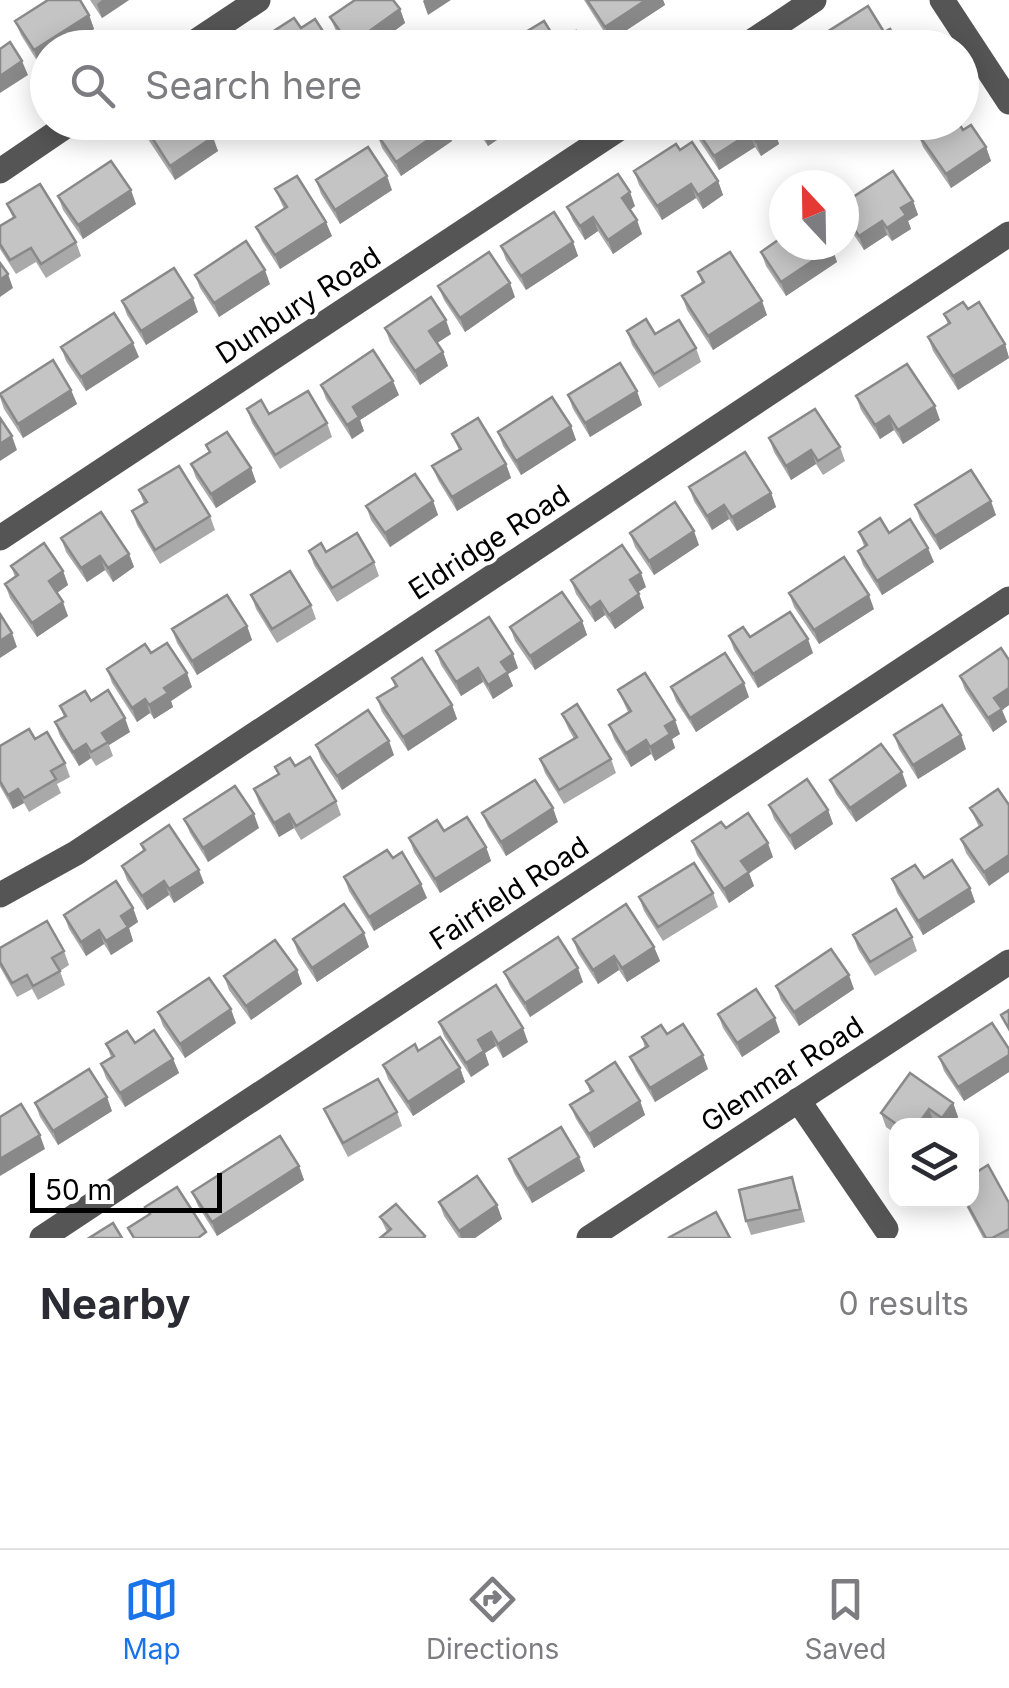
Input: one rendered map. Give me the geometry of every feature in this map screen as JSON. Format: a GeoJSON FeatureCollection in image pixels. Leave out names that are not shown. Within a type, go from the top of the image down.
{"type":"FeatureCollection","features":[{"type":"Feature","properties":{"kind":"street"},"geometry":{"type":"LineString","coordinates":[[213,30],[258,0]]}},
{"type":"Feature","properties":{"kind":"street"},"geometry":{"type":"LineString","coordinates":[[769,30],[814,0]]}},
{"type":"Feature","properties":{"kind":"street"},"geometry":{"type":"LineString","coordinates":[[942,0],[962,30]]}},
{"type":"Feature","properties":{"kind":"street"},"geometry":{"type":"LineString","coordinates":[[979,56],[1009,102]]}},
{"type":"Feature","properties":{"kind":"street"},"geometry":{"type":"LineString","coordinates":[[0,171],[46,140]]}},
{"type":"Feature","properties":{"kind":"street","name":"Dunbury Road"},"geometry":{"type":"LineString","coordinates":[[0,538],[601,140]]}},
{"type":"Feature","properties":{"kind":"street","name":"Eldridge Road"},"geometry":{"type":"LineString","coordinates":[[0,895],[76,853],[1009,234]]}},
{"type":"Feature","properties":{"kind":"street","name":"Fairfield Road"},"geometry":{"type":"LineString","coordinates":[[42,1238],[1009,600]]}},
{"type":"Feature","properties":{"kind":"street","name":"Glenmar Road"},"geometry":{"type":"LineString","coordinates":[[589,1238],[1009,962]]}},
{"type":"Feature","properties":{"kind":"street"},"geometry":{"type":"LineString","coordinates":[[798,1100],[886,1229]]}},
{"type":"Feature","properties":{"kind":"building"},"geometry":{"type":"Polygon","coordinates":[[[48,0],[80,0],[89,15],[65,30],[30,30],[30,44],[15,21],[48,0]]]}},
{"type":"Feature","properties":{"kind":"building"},"geometry":{"type":"Polygon","coordinates":[[[355,0],[393,0],[400,9],[371,30],[339,30],[330,17],[355,0]]]}},
{"type":"Feature","properties":{"kind":"building"},"geometry":{"type":"Polygon","coordinates":[[[587,0],[646,0],[605,27],[587,0]]]}},
{"type":"Feature","properties":{"kind":"building"},"geometry":{"type":"Polygon","coordinates":[[[868,6],[883,30],[830,30],[868,6]]]}},
{"type":"Feature","properties":{"kind":"building"},"geometry":{"type":"Polygon","coordinates":[[[294,18],[301,28],[315,19],[322,30],[275,30],[294,18]]]}},
{"type":"Feature","properties":{"kind":"building"},"geometry":{"type":"Polygon","coordinates":[[[544,21],[550,30],[529,30],[544,21]]]}},
{"type":"Feature","properties":{"kind":"building"},"geometry":{"type":"Polygon","coordinates":[[[10,42],[22,61],[0,76],[0,49],[10,42]]]}},
{"type":"Feature","properties":{"kind":"building"},"geometry":{"type":"Polygon","coordinates":[[[979,137],[986,147],[946,174],[922,140],[979,140],[979,137]]]}},
{"type":"Feature","properties":{"kind":"building"},"geometry":{"type":"Polygon","coordinates":[[[153,140],[209,140],[170,166],[153,140]]]}},
{"type":"Feature","properties":{"kind":"building"},"geometry":{"type":"Polygon","coordinates":[[[381,140],[428,140],[396,162],[381,140]]]}},
{"type":"Feature","properties":{"kind":"building"},"geometry":{"type":"Polygon","coordinates":[[[703,140],[739,140],[714,156],[703,140]]]}},
{"type":"Feature","properties":{"kind":"building"},"geometry":{"type":"Polygon","coordinates":[[[692,142],[718,181],[698,195],[691,184],[657,206],[634,171],[676,144],[680,150],[692,142]]]}},
{"type":"Feature","properties":{"kind":"building"},"geometry":{"type":"Polygon","coordinates":[[[368,147],[387,176],[335,210],[316,180],[368,147]]]}},
{"type":"Feature","properties":{"kind":"building"},"geometry":{"type":"Polygon","coordinates":[[[111,161],[131,190],[78,225],[58,196],[111,161]]]}},
{"type":"Feature","properties":{"kind":"building"},"geometry":{"type":"Polygon","coordinates":[[[893,171],[913,201],[901,208],[906,215],[887,228],[882,221],[859,236],[859,193],[893,171]]]}},
{"type":"Feature","properties":{"kind":"building"},"geometry":{"type":"Polygon","coordinates":[[[618,174],[630,192],[622,198],[637,220],[608,240],[593,217],[580,226],[567,207],[618,174]]]}},
{"type":"Feature","properties":{"kind":"building"},"geometry":{"type":"Polygon","coordinates":[[[297,176],[326,222],[275,255],[256,227],[287,207],[275,189],[297,176]]]}},
{"type":"Feature","properties":{"kind":"building"},"geometry":{"type":"Polygon","coordinates":[[[40,184],[76,242],[41,264],[31,248],[10,260],[0,244],[0,226],[15,217],[7,204],[40,184]]]}},
{"type":"Feature","properties":{"kind":"building"},"geometry":{"type":"Polygon","coordinates":[[[554,212],[573,242],[521,276],[501,246],[554,212]]]}},
{"type":"Feature","properties":{"kind":"building"},"geometry":{"type":"Polygon","coordinates":[[[246,241],[265,270],[214,303],[195,275],[246,241]]]}},
{"type":"Feature","properties":{"kind":"building"},"geometry":{"type":"Polygon","coordinates":[[[769,246],[769,260],[814,260],[781,282],[761,252],[769,246]]]}},
{"type":"Feature","properties":{"kind":"building"},"geometry":{"type":"Polygon","coordinates":[[[489,252],[510,283],[460,318],[438,286],[489,252]]]}},
{"type":"Feature","properties":{"kind":"building"},"geometry":{"type":"Polygon","coordinates":[[[730,252],[762,301],[708,336],[682,296],[704,282],[698,272],[730,252]]]}},
{"type":"Feature","properties":{"kind":"building"},"geometry":{"type":"Polygon","coordinates":[[[0,263],[8,274],[0,280],[0,263]]]}},
{"type":"Feature","properties":{"kind":"building"},"geometry":{"type":"Polygon","coordinates":[[[174,268],[193,298],[141,331],[122,301],[174,268]]]}},
{"type":"Feature","properties":{"kind":"building"},"geometry":{"type":"Polygon","coordinates":[[[431,297],[446,320],[429,331],[443,352],[415,371],[385,328],[431,297]]]}},
{"type":"Feature","properties":{"kind":"building"},"geometry":{"type":"Polygon","coordinates":[[[963,302],[968,309],[979,302],[1005,344],[953,376],[928,337],[950,323],[944,314],[963,302]]]}},
{"type":"Feature","properties":{"kind":"building"},"geometry":{"type":"Polygon","coordinates":[[[114,313],[133,343],[81,377],[61,347],[114,313]]]}},
{"type":"Feature","properties":{"kind":"building"},"geometry":{"type":"Polygon","coordinates":[[[646,319],[655,334],[679,320],[696,348],[654,374],[627,331],[646,319]]]}},
{"type":"Feature","properties":{"kind":"building"},"geometry":{"type":"Polygon","coordinates":[[[373,350],[393,381],[353,407],[359,417],[347,425],[321,385],[373,350]]]}},
{"type":"Feature","properties":{"kind":"building"},"geometry":{"type":"Polygon","coordinates":[[[53,360],[71,390],[18,424],[0,394],[53,360]]]}},
{"type":"Feature","properties":{"kind":"building"},"geometry":{"type":"Polygon","coordinates":[[[620,363],[637,391],[585,423],[568,395],[620,363]]]}},
{"type":"Feature","properties":{"kind":"building"},"geometry":{"type":"Polygon","coordinates":[[[907,364],[935,406],[898,430],[889,416],[875,425],[856,396],[907,364]]]}},
{"type":"Feature","properties":{"kind":"building"},"geometry":{"type":"Polygon","coordinates":[[[308,391],[327,423],[275,455],[247,409],[261,400],[269,414],[308,391]]]}},
{"type":"Feature","properties":{"kind":"building"},"geometry":{"type":"Polygon","coordinates":[[[552,397],[571,426],[516,461],[498,432],[552,397]]]}},
{"type":"Feature","properties":{"kind":"building"},"geometry":{"type":"Polygon","coordinates":[[[815,409],[840,447],[818,461],[811,450],[786,466],[769,438],[815,409]]]}},
{"type":"Feature","properties":{"kind":"building"},"geometry":{"type":"Polygon","coordinates":[[[0,418],[12,436],[0,444],[0,418]]]}},
{"type":"Feature","properties":{"kind":"building"},"geometry":{"type":"Polygon","coordinates":[[[478,418],[506,464],[452,497],[432,466],[461,449],[452,434],[478,418]]]}},
{"type":"Feature","properties":{"kind":"building"},"geometry":{"type":"Polygon","coordinates":[[[227,432],[251,468],[211,494],[191,464],[210,452],[206,445],[227,432]]]}},
{"type":"Feature","properties":{"kind":"building"},"geometry":{"type":"Polygon","coordinates":[[[745,452],[771,493],[732,517],[724,505],[707,516],[689,487],[745,452]]]}},
{"type":"Feature","properties":{"kind":"building"},"geometry":{"type":"Polygon","coordinates":[[[179,466],[210,516],[155,550],[132,511],[147,502],[139,490],[179,466]]]}},
{"type":"Feature","properties":{"kind":"building"},"geometry":{"type":"Polygon","coordinates":[[[971,470],[991,501],[935,536],[915,505],[971,470]]]}},
{"type":"Feature","properties":{"kind":"building"},"geometry":{"type":"Polygon","coordinates":[[[415,474],[433,501],[385,533],[366,506],[415,474]]]}},
{"type":"Feature","properties":{"kind":"building"},"geometry":{"type":"Polygon","coordinates":[[[675,502],[694,531],[649,561],[630,533],[675,502]]]}},
{"type":"Feature","properties":{"kind":"building"},"geometry":{"type":"Polygon","coordinates":[[[101,512],[129,554],[108,568],[100,556],[81,568],[61,538],[101,512]]]}},
{"type":"Feature","properties":{"kind":"building"},"geometry":{"type":"Polygon","coordinates":[[[880,518],[889,533],[910,519],[928,548],[877,581],[858,551],[867,545],[859,532],[880,518]]]}},
{"type":"Feature","properties":{"kind":"building"},"geometry":{"type":"Polygon","coordinates":[[[357,533],[374,562],[332,588],[309,551],[321,543],[326,552],[357,533]]]}},
{"type":"Feature","properties":{"kind":"building"},"geometry":{"type":"Polygon","coordinates":[[[44,543],[63,571],[49,581],[63,602],[32,623],[5,584],[18,575],[11,566],[44,543]]]}},
{"type":"Feature","properties":{"kind":"building"},"geometry":{"type":"Polygon","coordinates":[[[622,545],[641,573],[630,580],[639,594],[609,615],[600,601],[590,608],[571,580],[622,545]]]}},
{"type":"Feature","properties":{"kind":"building"},"geometry":{"type":"Polygon","coordinates":[[[844,557],[869,595],[814,630],[789,593],[844,557]]]}},
{"type":"Feature","properties":{"kind":"building"},"geometry":{"type":"Polygon","coordinates":[[[290,571],[311,605],[272,629],[251,595],[290,571]]]}},
{"type":"Feature","properties":{"kind":"building"},"geometry":{"type":"Polygon","coordinates":[[[562,592],[582,621],[530,656],[510,627],[562,592]]]}},
{"type":"Feature","properties":{"kind":"building"},"geometry":{"type":"Polygon","coordinates":[[[227,595],[247,626],[192,661],[172,629],[227,595]]]}},
{"type":"Feature","properties":{"kind":"building"},"geometry":{"type":"Polygon","coordinates":[[[790,612],[808,639],[753,674],[729,636],[743,627],[750,637],[790,612]]]}},
{"type":"Feature","properties":{"kind":"building"},"geometry":{"type":"Polygon","coordinates":[[[0,614],[12,633],[0,641],[0,614]]]}},
{"type":"Feature","properties":{"kind":"building"},"geometry":{"type":"Polygon","coordinates":[[[489,617],[513,654],[501,662],[508,672],[488,685],[478,668],[456,682],[436,651],[489,617]]]}},
{"type":"Feature","properties":{"kind":"building"},"geometry":{"type":"Polygon","coordinates":[[[167,643],[187,673],[164,688],[168,693],[149,705],[145,699],[132,708],[107,669],[145,644],[151,653],[167,643]]]}},
{"type":"Feature","properties":{"kind":"building"},"geometry":{"type":"Polygon","coordinates":[[[1001,648],[1009,660],[1009,688],[994,698],[1002,709],[988,718],[960,676],[1001,648]]]}},
{"type":"Feature","properties":{"kind":"building"},"geometry":{"type":"Polygon","coordinates":[[[725,653],[744,683],[690,718],[671,687],[725,653]]]}},
{"type":"Feature","properties":{"kind":"building"},"geometry":{"type":"Polygon","coordinates":[[[422,658],[452,705],[403,737],[377,698],[397,686],[392,678],[422,658]]]}},
{"type":"Feature","properties":{"kind":"building"},"geometry":{"type":"Polygon","coordinates":[[[645,673],[675,720],[665,726],[670,734],[650,747],[646,740],[626,753],[609,725],[631,711],[618,690],[645,673]]]}},
{"type":"Feature","properties":{"kind":"building"},"geometry":{"type":"Polygon","coordinates":[[[108,690],[125,718],[102,733],[108,742],[91,752],[86,744],[73,752],[55,722],[66,716],[60,706],[85,691],[91,701],[108,690]]]}},
{"type":"Feature","properties":{"kind":"building"},"geometry":{"type":"Polygon","coordinates":[[[577,704],[611,759],[559,790],[540,759],[577,737],[562,714],[577,704]]]}},
{"type":"Feature","properties":{"kind":"building"},"geometry":{"type":"Polygon","coordinates":[[[942,705],[961,735],[913,765],[894,735],[942,705]]]}},
{"type":"Feature","properties":{"kind":"building"},"geometry":{"type":"Polygon","coordinates":[[[368,710],[389,741],[337,776],[316,745],[368,710]]]}},
{"type":"Feature","properties":{"kind":"building"},"geometry":{"type":"Polygon","coordinates":[[[29,729],[35,739],[47,732],[65,763],[51,771],[56,779],[24,798],[18,789],[8,795],[0,781],[0,746],[29,729]]]}},
{"type":"Feature","properties":{"kind":"building"},"geometry":{"type":"Polygon","coordinates":[[[881,744],[902,772],[850,808],[830,780],[881,744]]]}},
{"type":"Feature","properties":{"kind":"building"},"geometry":{"type":"Polygon","coordinates":[[[310,757],[336,801],[296,826],[289,814],[274,823],[254,789],[279,774],[275,767],[290,758],[295,766],[310,757]]]}},
{"type":"Feature","properties":{"kind":"building"},"geometry":{"type":"Polygon","coordinates":[[[807,779],[828,810],[790,836],[769,805],[807,779]]]}},
{"type":"Feature","properties":{"kind":"building"},"geometry":{"type":"Polygon","coordinates":[[[535,780],[553,808],[501,842],[482,813],[535,780]]]}},
{"type":"Feature","properties":{"kind":"building"},"geometry":{"type":"Polygon","coordinates":[[[235,786],[254,814],[203,848],[184,819],[235,786]]]}},
{"type":"Feature","properties":{"kind":"building"},"geometry":{"type":"Polygon","coordinates":[[[998,789],[1009,805],[1009,855],[984,872],[961,839],[982,825],[970,808],[998,789]]]}},
{"type":"Feature","properties":{"kind":"building"},"geometry":{"type":"Polygon","coordinates":[[[748,813],[768,843],[741,861],[749,872],[724,889],[692,841],[721,822],[726,828],[748,813]]]}},
{"type":"Feature","properties":{"kind":"building"},"geometry":{"type":"Polygon","coordinates":[[[467,817],[486,847],[435,879],[409,838],[437,820],[444,831],[467,817]]]}},
{"type":"Feature","properties":{"kind":"building"},"geometry":{"type":"Polygon","coordinates":[[[169,825],[199,870],[169,889],[164,881],[142,896],[122,866],[145,850],[141,844],[169,825]]]}},
{"type":"Feature","properties":{"kind":"building"},"geometry":{"type":"Polygon","coordinates":[[[387,850],[393,858],[402,852],[421,884],[369,917],[344,877],[387,850]]]}},
{"type":"Feature","properties":{"kind":"building"},"geometry":{"type":"Polygon","coordinates":[[[952,860],[970,888],[918,921],[892,879],[915,865],[924,878],[952,860]]]}},
{"type":"Feature","properties":{"kind":"building"},"geometry":{"type":"Polygon","coordinates":[[[694,863],[713,893],[658,927],[639,897],[694,863]]]}},
{"type":"Feature","properties":{"kind":"building"},"geometry":{"type":"Polygon","coordinates":[[[116,881],[133,908],[121,916],[128,927],[106,941],[99,930],[81,942],[64,915],[116,881]]]}},
{"type":"Feature","properties":{"kind":"building"},"geometry":{"type":"Polygon","coordinates":[[[344,904],[364,933],[312,968],[293,939],[344,904]]]}},
{"type":"Feature","properties":{"kind":"building"},"geometry":{"type":"Polygon","coordinates":[[[626,904],[654,947],[622,968],[614,956],[593,970],[573,939],[626,904]]]}},
{"type":"Feature","properties":{"kind":"building"},"geometry":{"type":"Polygon","coordinates":[[[896,909],[912,937],[870,962],[853,935],[896,909]]]}},
{"type":"Feature","properties":{"kind":"building"},"geometry":{"type":"Polygon","coordinates":[[[47,921],[64,951],[52,958],[60,971],[33,986],[27,975],[12,983],[0,962],[0,948],[47,921]]]}},
{"type":"Feature","properties":{"kind":"building"},"geometry":{"type":"Polygon","coordinates":[[[558,937],[578,968],[525,1003],[504,972],[558,937]]]}},
{"type":"Feature","properties":{"kind":"building"},"geometry":{"type":"Polygon","coordinates":[[[275,940],[297,970],[246,1006],[224,976],[275,940]]]}},
{"type":"Feature","properties":{"kind":"building"},"geometry":{"type":"Polygon","coordinates":[[[831,949],[849,975],[794,1012],[776,986],[831,949]]]}},
{"type":"Feature","properties":{"kind":"building"},"geometry":{"type":"Polygon","coordinates":[[[209,978],[231,1009],[180,1044],[158,1012],[209,978]]]}},
{"type":"Feature","properties":{"kind":"building"},"geometry":{"type":"Polygon","coordinates":[[[496,985],[523,1028],[498,1044],[491,1032],[478,1040],[484,1051],[466,1063],[439,1022],[496,985]]]}},
{"type":"Feature","properties":{"kind":"building"},"geometry":{"type":"Polygon","coordinates":[[[756,989],[775,1018],[737,1043],[718,1014],[756,989]]]}},
{"type":"Feature","properties":{"kind":"building"},"geometry":{"type":"Polygon","coordinates":[[[1009,1010],[1009,1029],[1001,1015],[1009,1010]]]}},
{"type":"Feature","properties":{"kind":"building"},"geometry":{"type":"Polygon","coordinates":[[[992,1023],[1009,1055],[958,1087],[939,1057],[992,1023]]]}},
{"type":"Feature","properties":{"kind":"building"},"geometry":{"type":"Polygon","coordinates":[[[683,1024],[703,1055],[650,1088],[630,1057],[648,1046],[642,1037],[661,1025],[667,1034],[683,1024]]]}},
{"type":"Feature","properties":{"kind":"building"},"geometry":{"type":"Polygon","coordinates":[[[154,1030],[173,1059],[120,1093],[101,1064],[114,1056],[106,1044],[127,1031],[135,1043],[154,1030]]]}},
{"type":"Feature","properties":{"kind":"building"},"geometry":{"type":"Polygon","coordinates":[[[440,1037],[460,1068],[408,1102],[383,1065],[415,1044],[418,1051],[440,1037]]]}},
{"type":"Feature","properties":{"kind":"building"},"geometry":{"type":"Polygon","coordinates":[[[615,1062],[640,1101],[589,1134],[570,1105],[593,1091],[586,1081],[615,1062]]]}},
{"type":"Feature","properties":{"kind":"building"},"geometry":{"type":"Polygon","coordinates":[[[89,1069],[107,1097],[53,1131],[35,1103],[89,1069]]]}},
{"type":"Feature","properties":{"kind":"building"},"geometry":{"type":"Polygon","coordinates":[[[910,1073],[953,1103],[942,1118],[929,1109],[923,1118],[889,1119],[881,1113],[910,1073]]]}},
{"type":"Feature","properties":{"kind":"building"},"geometry":{"type":"Polygon","coordinates":[[[378,1079],[397,1112],[343,1143],[324,1109],[378,1079]]]}},
{"type":"Feature","properties":{"kind":"building"},"geometry":{"type":"Polygon","coordinates":[[[21,1104],[40,1135],[0,1159],[0,1117],[21,1104]]]}},
{"type":"Feature","properties":{"kind":"building"},"geometry":{"type":"Polygon","coordinates":[[[561,1127],[579,1157],[527,1189],[509,1159],[561,1127]]]}},
{"type":"Feature","properties":{"kind":"building"},"geometry":{"type":"Polygon","coordinates":[[[280,1136],[299,1166],[212,1222],[192,1192],[280,1136]]]}},
{"type":"Feature","properties":{"kind":"building"},"geometry":{"type":"Polygon","coordinates":[[[988,1165],[1009,1203],[1009,1229],[992,1238],[986,1238],[969,1208],[979,1208],[979,1171],[988,1165]]]}},
{"type":"Feature","properties":{"kind":"building"},"geometry":{"type":"Polygon","coordinates":[[[477,1176],[497,1205],[459,1231],[439,1202],[477,1176]]]}},
{"type":"Feature","properties":{"kind":"building"},"geometry":{"type":"Polygon","coordinates":[[[792,1177],[800,1209],[746,1221],[739,1190],[792,1177]]]}},
{"type":"Feature","properties":{"kind":"building"},"geometry":{"type":"Polygon","coordinates":[[[177,1187],[206,1232],[198,1238],[134,1238],[128,1228],[150,1214],[145,1207],[177,1187]]]}},
{"type":"Feature","properties":{"kind":"building"},"geometry":{"type":"Polygon","coordinates":[[[396,1204],[423,1238],[380,1238],[391,1229],[380,1217],[396,1204]]]}},
{"type":"Feature","properties":{"kind":"building"},"geometry":{"type":"Polygon","coordinates":[[[716,1212],[730,1238],[668,1238],[716,1212]]]}},
{"type":"Feature","properties":{"kind":"building"},"geometry":{"type":"Polygon","coordinates":[[[113,1223],[122,1238],[89,1238],[113,1223]]]}}]}
